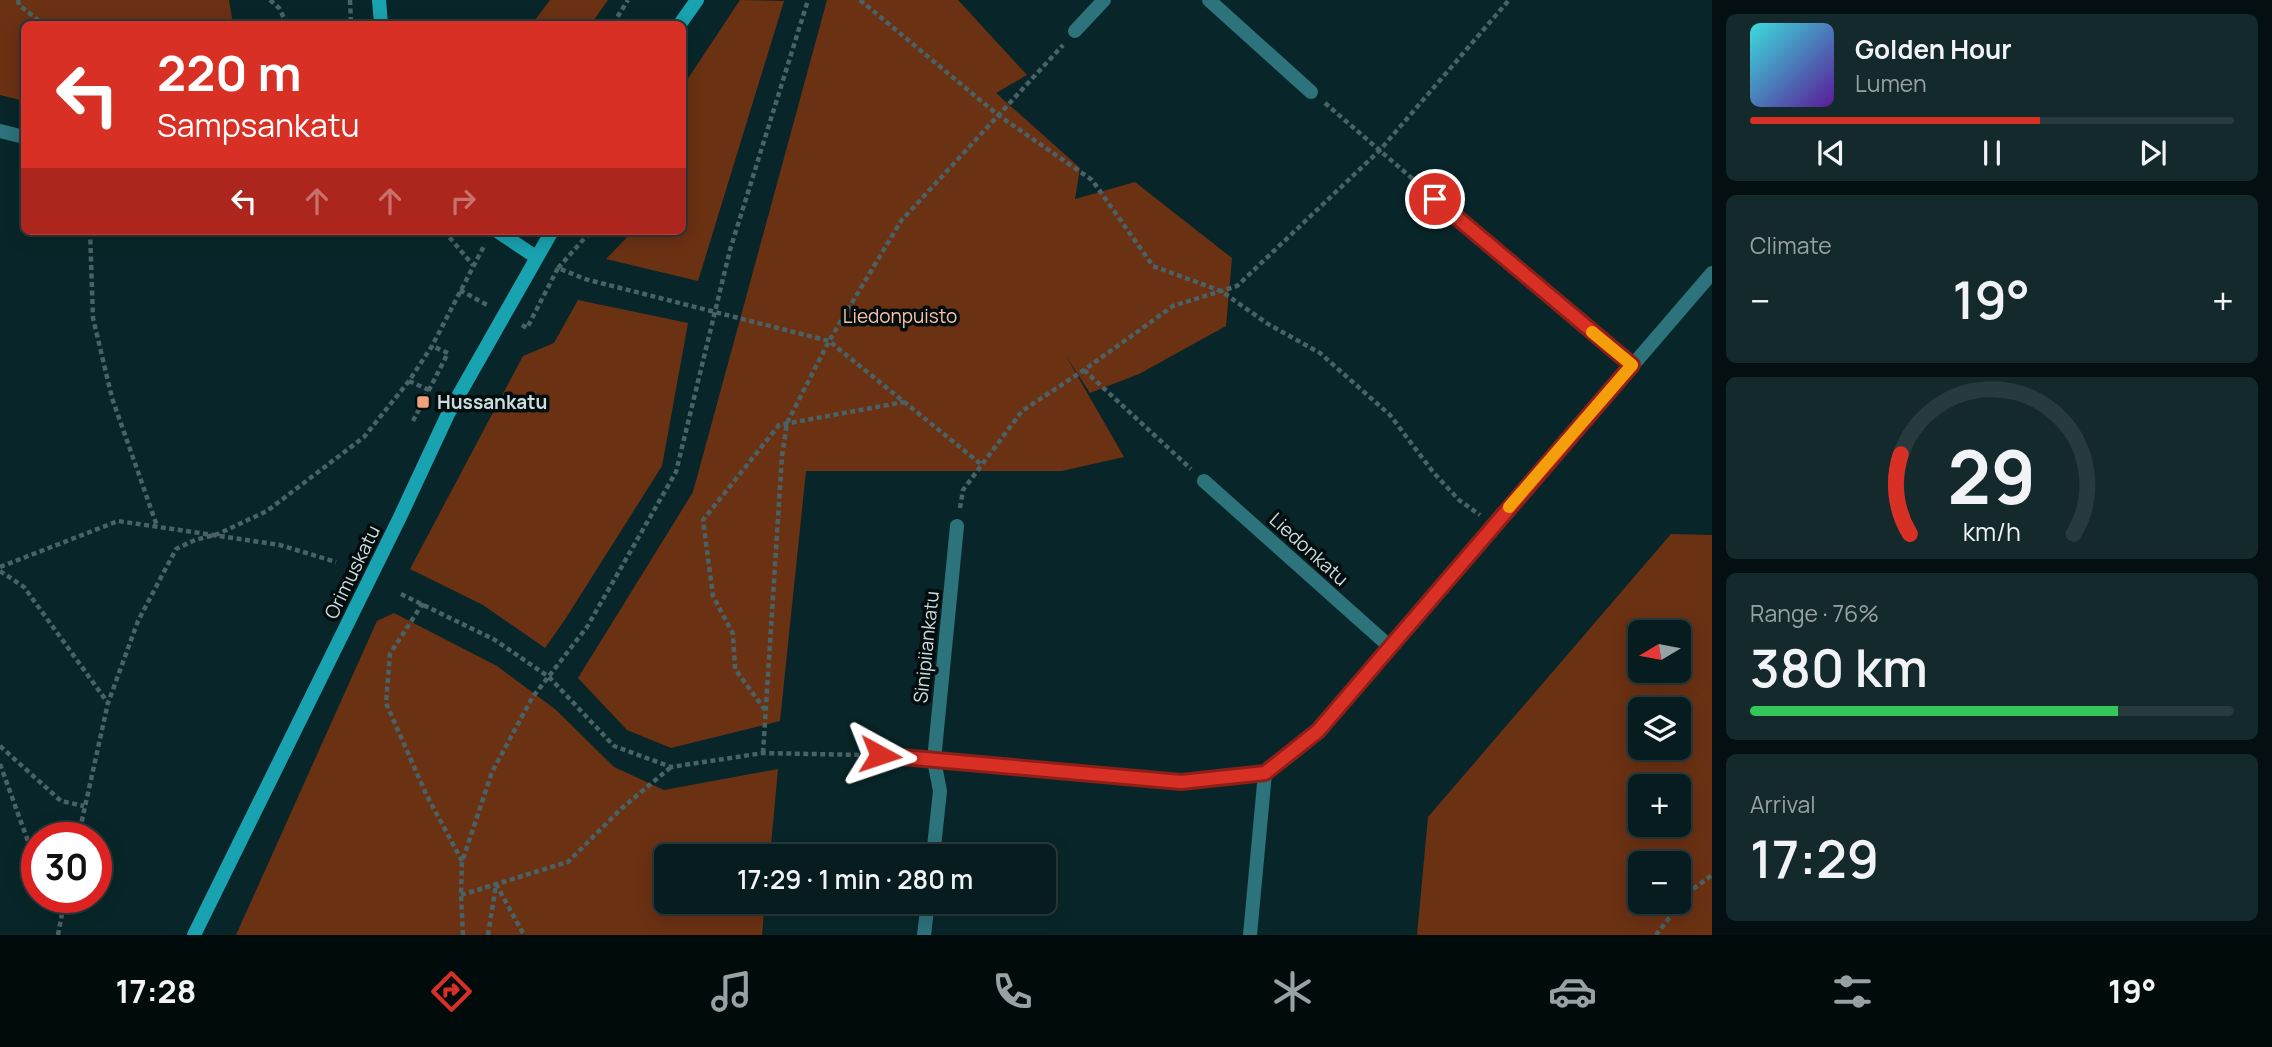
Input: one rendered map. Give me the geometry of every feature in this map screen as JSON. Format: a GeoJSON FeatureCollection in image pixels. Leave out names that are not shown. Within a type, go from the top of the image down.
{"type":"FeatureCollection","features":[{"type":"Feature","properties":{"kind":"main road"},"geometry":{"type":"LineString","coordinates":[[379,0],[381,21]]}},
{"type":"Feature","properties":{"kind":"main road"},"geometry":{"type":"LineString","coordinates":[[682,21],[698,0]]}},
{"type":"Feature","properties":{"kind":"main road"},"geometry":{"type":"LineString","coordinates":[[503,235],[536,257]]}},
{"type":"Feature","properties":{"kind":"main road","name":"Orimuskatu"},"geometry":{"type":"LineString","coordinates":[[194,935],[449,414],[550,235]]}},
{"type":"Feature","properties":{"kind":"street"},"geometry":{"type":"LineString","coordinates":[[1075,31],[1104,0]]}},
{"type":"Feature","properties":{"kind":"street"},"geometry":{"type":"LineString","coordinates":[[1209,0],[1311,92]]}},
{"type":"Feature","properties":{"kind":"street"},"geometry":{"type":"LineString","coordinates":[[0,131],[21,136]]}},
{"type":"Feature","properties":{"kind":"street"},"geometry":{"type":"LineString","coordinates":[[1435,199],[1632,365]]}},
{"type":"Feature","properties":{"kind":"street"},"geometry":{"type":"LineString","coordinates":[[880,755],[1181,782],[1265,773],[1318,731],[1712,273]]}},
{"type":"Feature","properties":{"kind":"street","name":"Liedonkatu"},"geometry":{"type":"LineString","coordinates":[[1204,481],[1389,646]]}},
{"type":"Feature","properties":{"kind":"street","name":"Sinipiiankatu"},"geometry":{"type":"LineString","coordinates":[[934,844],[940,791],[934,760],[957,526]]}},
{"type":"Feature","properties":{"kind":"street"},"geometry":{"type":"LineString","coordinates":[[1250,935],[1265,773]]}},
{"type":"Feature","properties":{"kind":"street"},"geometry":{"type":"LineString","coordinates":[[924,935],[926,914]]}},
{"type":"Feature","properties":{"kind":"path"},"geometry":{"type":"LineString","coordinates":[[18,0],[19,5],[39,21]]}},
{"type":"Feature","properties":{"kind":"path"},"geometry":{"type":"LineString","coordinates":[[270,0],[285,21]]}},
{"type":"Feature","properties":{"kind":"path"},"geometry":{"type":"LineString","coordinates":[[349,0],[351,21]]}},
{"type":"Feature","properties":{"kind":"path"},"geometry":{"type":"LineString","coordinates":[[615,21],[628,0]]}},
{"type":"Feature","properties":{"kind":"path"},"geometry":{"type":"LineString","coordinates":[[463,935],[462,862],[492,772],[533,698],[587,627],[676,472],[730,250],[808,0]]}},
{"type":"Feature","properties":{"kind":"path"},"geometry":{"type":"LineString","coordinates":[[860,0],[998,115],[1092,180],[1153,266],[1221,291],[1268,324],[1320,353],[1390,415],[1433,472],[1459,500],[1494,524]]}},
{"type":"Feature","properties":{"kind":"path"},"geometry":{"type":"LineString","coordinates":[[957,526],[963,490],[1022,411],[1173,306],[1237,286],[1380,150],[1509,0]]}},
{"type":"Feature","properties":{"kind":"path"},"geometry":{"type":"LineString","coordinates":[[763,753],[782,456],[787,423],[829,341],[901,221],[1075,31]]}},
{"type":"Feature","properties":{"kind":"path"},"geometry":{"type":"LineString","coordinates":[[1311,92],[1435,199]]}},
{"type":"Feature","properties":{"kind":"path"},"geometry":{"type":"LineString","coordinates":[[90,235],[93,318],[112,398],[158,526]]}},
{"type":"Feature","properties":{"kind":"path"},"geometry":{"type":"LineString","coordinates":[[447,235],[473,265]]}},
{"type":"Feature","properties":{"kind":"path"},"geometry":{"type":"LineString","coordinates":[[460,290],[527,328],[558,268],[587,235]]}},
{"type":"Feature","properties":{"kind":"path"},"geometry":{"type":"LineString","coordinates":[[81,822],[108,703],[138,621],[176,549],[218,534],[267,511],[364,437],[409,381],[432,346],[486,242]]}},
{"type":"Feature","properties":{"kind":"path"},"geometry":{"type":"LineString","coordinates":[[558,268],[585,279],[829,341],[982,465]]}},
{"type":"Feature","properties":{"kind":"path"},"geometry":{"type":"LineString","coordinates":[[414,421],[449,353],[432,346]]}},
{"type":"Feature","properties":{"kind":"path"},"geometry":{"type":"LineString","coordinates":[[1084,370],[1204,481]]}},
{"type":"Feature","properties":{"kind":"path"},"geometry":{"type":"LineString","coordinates":[[409,381],[429,390]]}},
{"type":"Feature","properties":{"kind":"path"},"geometry":{"type":"LineString","coordinates":[[766,711],[734,669],[733,634],[713,596],[703,520],[779,425],[904,402]]}},
{"type":"Feature","properties":{"kind":"path"},"geometry":{"type":"LineString","coordinates":[[0,569],[118,521],[280,545],[336,562]]}},
{"type":"Feature","properties":{"kind":"path"},"geometry":{"type":"LineString","coordinates":[[0,569],[24,587],[108,703]]}},
{"type":"Feature","properties":{"kind":"path"},"geometry":{"type":"LineString","coordinates":[[401,594],[495,640],[550,677],[614,746],[671,767],[763,753],[880,755]]}},
{"type":"Feature","properties":{"kind":"path"},"geometry":{"type":"LineString","coordinates":[[423,603],[390,654],[386,704],[426,794],[462,862]]}},
{"type":"Feature","properties":{"kind":"path"},"geometry":{"type":"LineString","coordinates":[[0,746],[61,801],[84,806]]}},
{"type":"Feature","properties":{"kind":"path"},"geometry":{"type":"LineString","coordinates":[[0,764],[21,822]]}},
{"type":"Feature","properties":{"kind":"path"},"geometry":{"type":"LineString","coordinates":[[461,895],[568,862],[622,807],[671,767]]}},
{"type":"Feature","properties":{"kind":"path"},"geometry":{"type":"LineString","coordinates":[[1656,935],[1689,892],[1712,875]]}},
{"type":"Feature","properties":{"kind":"path"},"geometry":{"type":"LineString","coordinates":[[488,935],[496,884]]}},
{"type":"Feature","properties":{"kind":"path"},"geometry":{"type":"LineString","coordinates":[[496,884],[524,935]]}},
{"type":"Feature","properties":{"kind":"path"},"geometry":{"type":"LineString","coordinates":[[52,935],[58,935],[63,913]]}},
{"type":"Feature","properties":{"kind":"green space"},"geometry":{"type":"Polygon","coordinates":[[[0,0],[229,0],[232,21],[21,21],[21,100],[0,95],[0,0]]]}},
{"type":"Feature","properties":{"kind":"green space"},"geometry":{"type":"Polygon","coordinates":[[[550,0],[608,0],[593,21],[534,21],[550,0]]]}},
{"type":"Feature","properties":{"kind":"green space"},"geometry":{"type":"Polygon","coordinates":[[[740,0],[784,1],[698,281],[606,259],[629,235],[686,235],[686,81],[740,0]]]}},
{"type":"Feature","properties":{"kind":"green space","name":"Liedonpuisto"},"geometry":{"type":"Polygon","coordinates":[[[827,0],[958,0],[1027,75],[996,93],[1080,168],[1075,199],[1135,182],[1232,258],[1226,326],[1139,374],[1090,393],[1066,356],[1124,457],[1062,471],[806,471],[780,721],[671,748],[627,730],[578,678],[693,492],[827,0]]]}},
{"type":"Feature","properties":{"kind":"green space"},"geometry":{"type":"Polygon","coordinates":[[[578,300],[688,323],[662,466],[545,648],[483,605],[410,569],[523,356],[554,343],[578,300]]]}},
{"type":"Feature","properties":{"kind":"green space"},"geometry":{"type":"Polygon","coordinates":[[[1671,534],[1712,535],[1712,935],[1417,935],[1428,817],[1671,534]]]}},
{"type":"Feature","properties":{"kind":"green space"},"geometry":{"type":"Polygon","coordinates":[[[394,613],[497,666],[555,709],[614,767],[664,790],[778,769],[771,844],[654,844],[654,914],[764,914],[762,935],[236,935],[377,621],[394,613]]]}},
{"type":"Feature","properties":{"kind":"slow traffic"},"geometry":{"type":"LineString","coordinates":[[1509,507],[1632,365],[1592,332]]}},
{"type":"Feature","properties":{"kind":"place","name":"Hussankatu"},"geometry":{"type":"Point","coordinates":[423,402]}},
{"type":"Feature","properties":{"kind":"route"},"geometry":{"type":"LineString","coordinates":[[880,755],[1181,782],[1265,773],[1318,731],[1632,365],[1435,199]]}}]}
